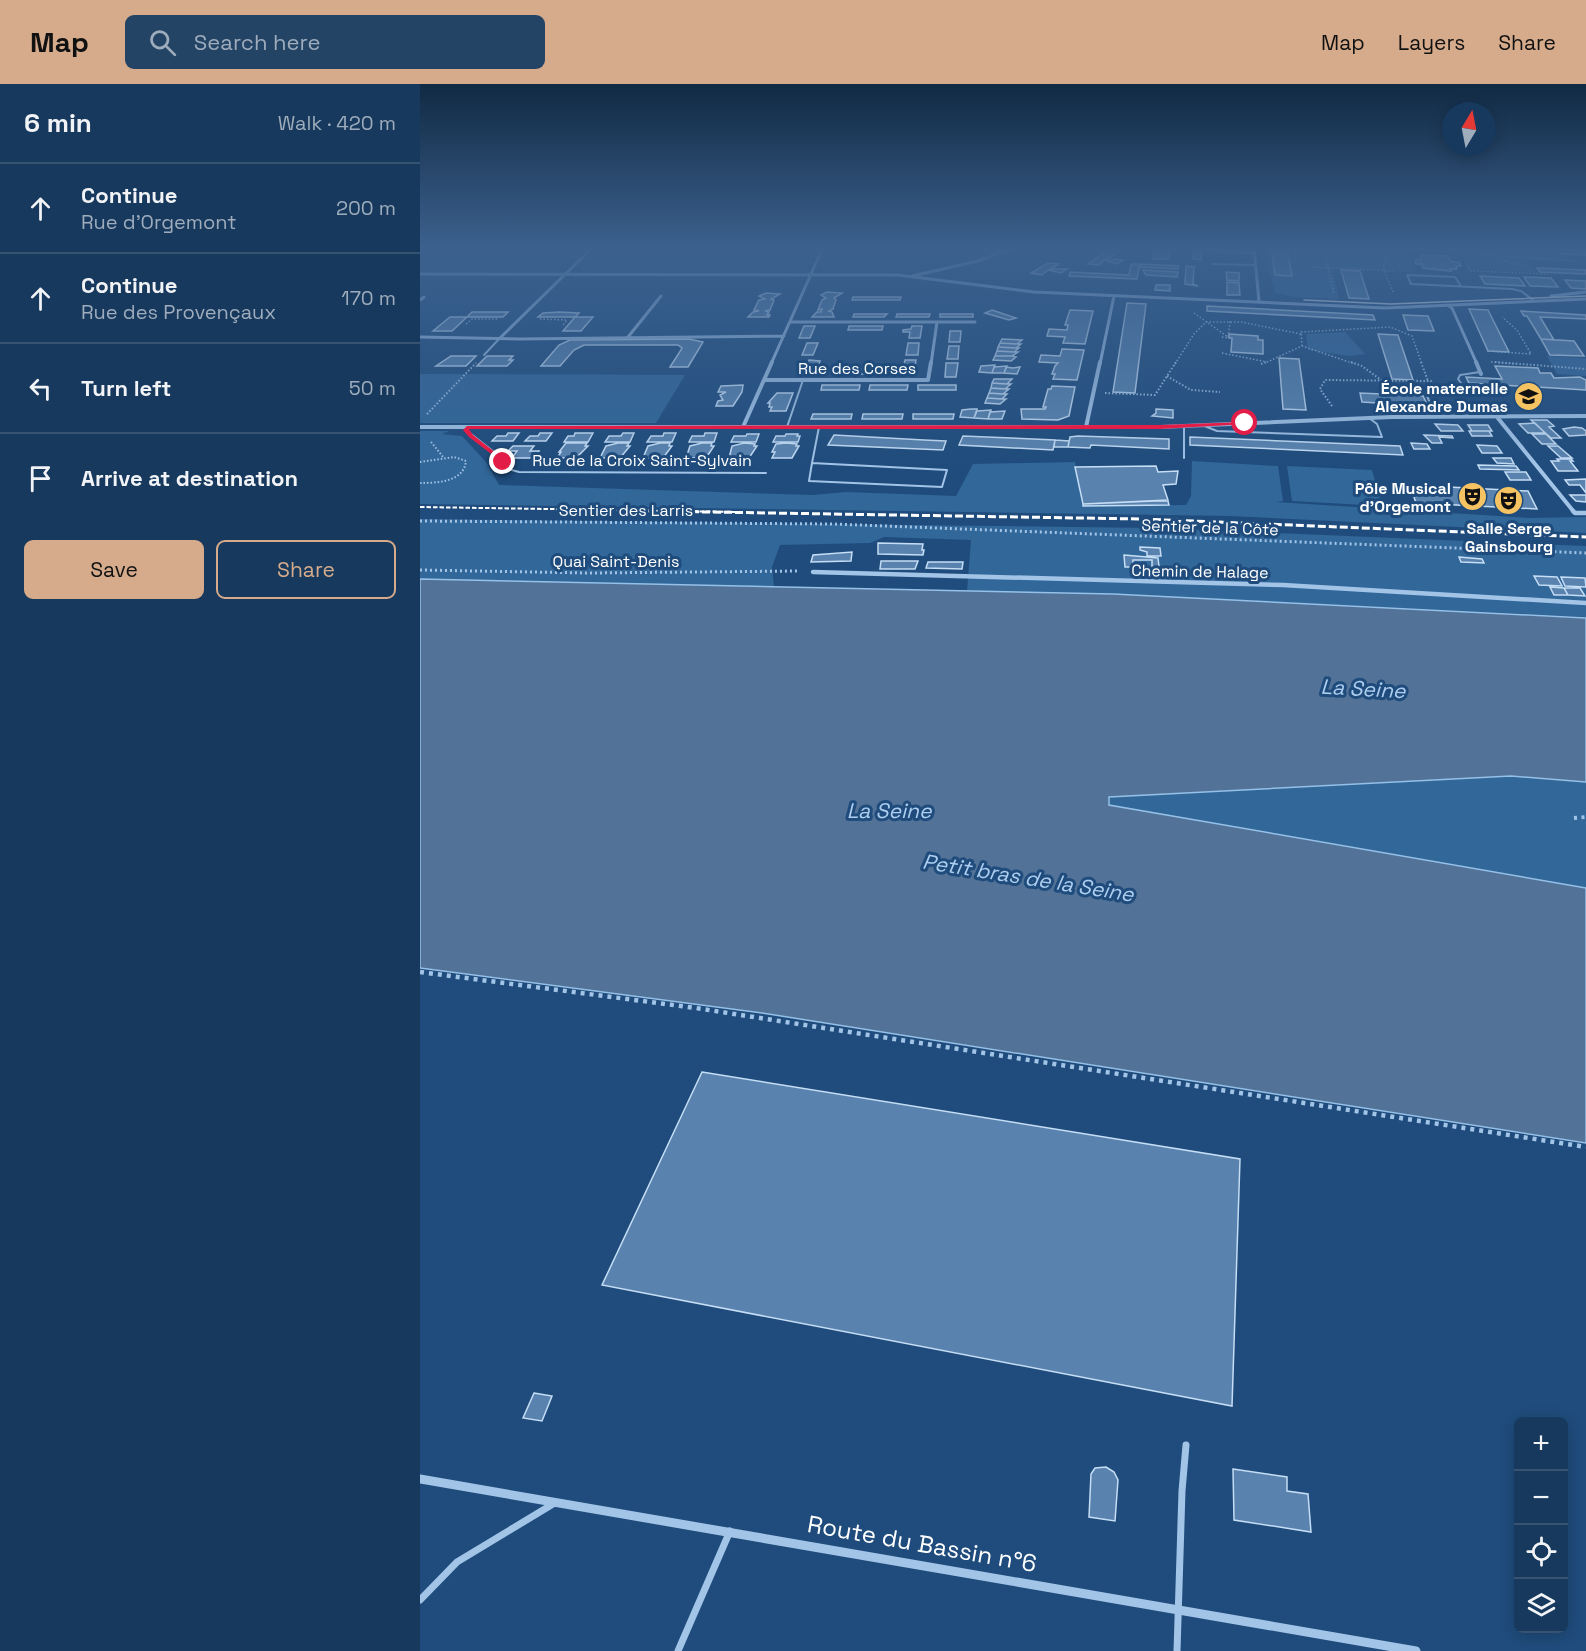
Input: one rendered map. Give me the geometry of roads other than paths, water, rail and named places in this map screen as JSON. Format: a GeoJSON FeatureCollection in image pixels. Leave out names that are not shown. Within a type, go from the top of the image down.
{"type":"FeatureCollection","features":[{"type":"Feature","properties":{"kind":"street"},"geometry":{"type":"LineString","coordinates":[[499,339],[518,320]]}},
{"type":"Feature","properties":{"kind":"street"},"geometry":{"type":"LineString","coordinates":[[628,337],[642,320]]}},
{"type":"Feature","properties":{"kind":"street"},"geometry":{"type":"LineString","coordinates":[[1086,427],[1109,320]]}},
{"type":"Feature","properties":{"kind":"street"},"geometry":{"type":"LineString","coordinates":[[1457,320],[1481,373]]}},
{"type":"Feature","properties":{"kind":"street"},"geometry":{"type":"LineString","coordinates":[[743,427],[790,322],[975,322]]}},
{"type":"Feature","properties":{"kind":"street","name":"Rue des Corses"},"geometry":{"type":"LineString","coordinates":[[764,380],[928,380],[937,322]]}},
{"type":"Feature","properties":{"kind":"street"},"geometry":{"type":"LineString","coordinates":[[420,337],[499,339],[784,336]]}},
{"type":"Feature","properties":{"kind":"street"},"geometry":{"type":"LineString","coordinates":[[420,427],[1086,427],[1184,426],[1370,418],[1586,416]]}},
{"type":"Feature","properties":{"kind":"street"},"geometry":{"type":"LineString","coordinates":[[1497,417],[1575,513],[1586,513]]}},
{"type":"Feature","properties":{"kind":"street","name":"Chemin de Halage"},"geometry":{"type":"LineString","coordinates":[[813,572],[1283,585],[1586,603]]}},
{"type":"Feature","properties":{"kind":"street","name":"Route du Bassin n°6"},"geometry":{"type":"LineString","coordinates":[[420,1479],[1416,1651]]}},
{"type":"Feature","properties":{"kind":"lane"},"geometry":{"type":"LineString","coordinates":[[483,355],[499,339]]}},
{"type":"Feature","properties":{"kind":"lane"},"geometry":{"type":"LineString","coordinates":[[1461,383],[1458,379],[1460,375],[1481,373]]}},
{"type":"Feature","properties":{"kind":"lane"},"geometry":{"type":"LineString","coordinates":[[787,427],[803,380]]}},
{"type":"Feature","properties":{"kind":"lane"},"geometry":{"type":"LineString","coordinates":[[1427,396],[1436,417]]}},
{"type":"Feature","properties":{"kind":"lane"},"geometry":{"type":"LineString","coordinates":[[1202,425],[1217,431],[1382,437],[1377,424],[1370,418]]}},
{"type":"Feature","properties":{"kind":"lane"},"geometry":{"type":"LineString","coordinates":[[1184,426],[1184,458]]}},
{"type":"Feature","properties":{"kind":"lane","name":"Rue de la Croix Saint-Sylvain"},"geometry":{"type":"LineString","coordinates":[[467,427],[466,430],[471,436],[494,452],[508,469],[519,472],[766,473]]}},
{"type":"Feature","properties":{"kind":"lane"},"geometry":{"type":"LineString","coordinates":[[812,463],[948,470],[942,487],[809,481],[812,463],[819,427]]}},
{"type":"Feature","properties":{"kind":"lane"},"geometry":{"type":"LineString","coordinates":[[1178,1651],[1182,1491],[1186,1445]]}},
{"type":"Feature","properties":{"kind":"lane"},"geometry":{"type":"LineString","coordinates":[[420,1600],[457,1562],[557,1502]]}},
{"type":"Feature","properties":{"kind":"lane"},"geometry":{"type":"LineString","coordinates":[[678,1651],[730,1531]]}},
{"type":"Feature","properties":{"kind":"water","name":"La Seine"},"geometry":{"type":"Polygon","coordinates":[[[420,579],[1113,594],[1586,618],[1586,782],[1511,776],[1109,797],[1109,805],[1586,888],[1586,1143],[762,1013],[420,968],[420,579]]]}},
{"type":"Feature","properties":{"kind":"railway"},"geometry":{"type":"LineString","coordinates":[[420,507],[738,512]]}},
{"type":"Feature","properties":{"kind":"railway"},"geometry":{"type":"LineString","coordinates":[[647,511],[1142,519],[1586,537]]}},
{"type":"Feature","properties":{"kind":"place","name":"École maternelle Alexandre Dumas"},"geometry":{"type":"Point","coordinates":[1529,397]}},
{"type":"Feature","properties":{"kind":"place","name":"Pôle Musical d'Orgemont"},"geometry":{"type":"Point","coordinates":[1472,497]}},
{"type":"Feature","properties":{"kind":"place","name":"Salle Serge Gainsbourg"},"geometry":{"type":"Point","coordinates":[1509,500]}},
{"type":"Feature","properties":{"kind":"water label","name":"Petit bras de la Seine"},"geometry":{"type":"Point","coordinates":[1028,878]}}]}
